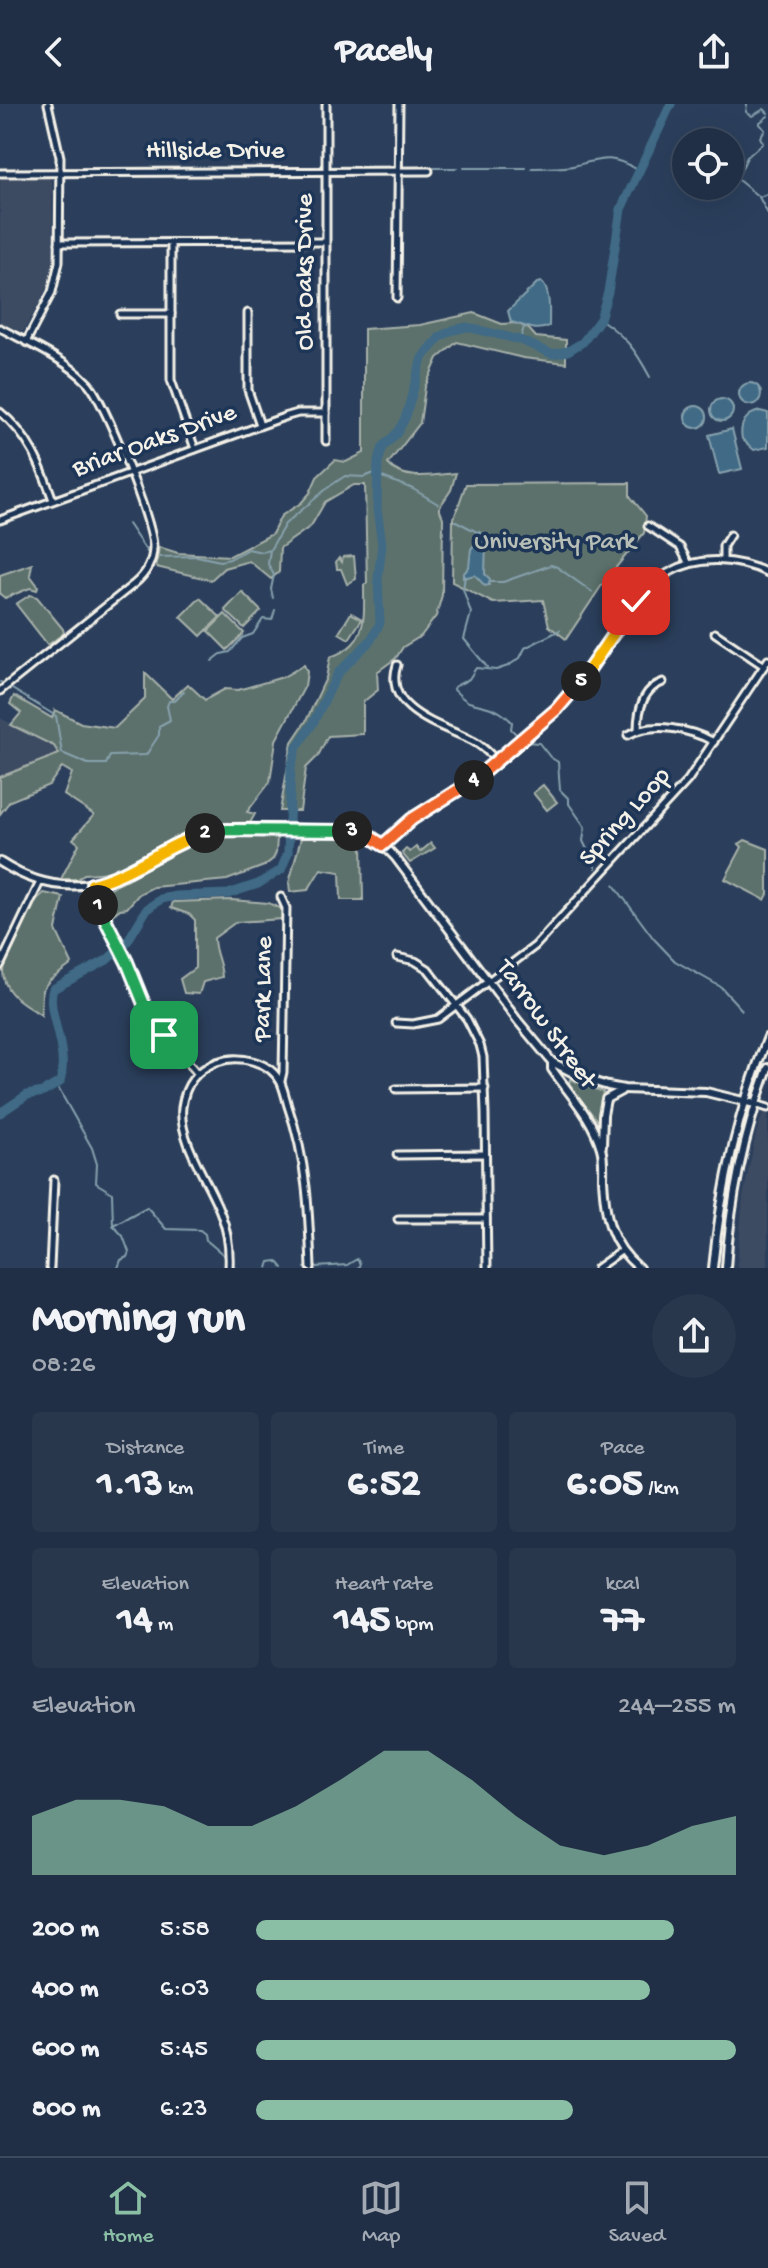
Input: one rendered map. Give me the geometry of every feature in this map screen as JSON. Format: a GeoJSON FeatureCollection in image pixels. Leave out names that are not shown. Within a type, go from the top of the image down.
{"type":"FeatureCollection","features":[{"type":"Feature","properties":{"kind":"main road","name":"Tarrow Street"},"geometry":{"type":"LineString","coordinates":[[92,884],[118,876],[175,844],[227,830],[339,830],[362,834],[383,845],[552,1062],[552,1069],[591,1124],[602,1151],[606,1217],[621,1251],[639,1268]]}},
{"type":"Feature","properties":{"kind":"main road"},"geometry":{"type":"LineString","coordinates":[[0,862],[40,882],[67,887],[92,884]]}},
{"type":"Feature","properties":{"kind":"main road"},"geometry":{"type":"LineString","coordinates":[[713,1268],[725,1176],[744,1101],[768,1037]]}},
{"type":"Feature","properties":{"kind":"main road"},"geometry":{"type":"LineString","coordinates":[[552,1062],[596,1084],[624,1089],[706,1092],[755,1104]]}},
{"type":"Feature","properties":{"kind":"main road"},"geometry":{"type":"LineString","coordinates":[[726,1268],[736,1176],[768,1068]]}},
{"type":"Feature","properties":{"kind":"main road"},"geometry":{"type":"LineString","coordinates":[[560,1080],[567,1074],[577,1075]]}},
{"type":"Feature","properties":{"kind":"main road"},"geometry":{"type":"LineString","coordinates":[[763,1082],[768,1095]]}},
{"type":"Feature","properties":{"kind":"main road"},"geometry":{"type":"LineString","coordinates":[[602,1151],[606,1099],[624,1089]]}},
{"type":"Feature","properties":{"kind":"street"},"geometry":{"type":"LineString","coordinates":[[26,342],[56,282],[59,243],[58,149],[48,104]]}},
{"type":"Feature","properties":{"kind":"street","name":"Old Oaks Drive"},"geometry":{"type":"LineString","coordinates":[[326,104],[326,441]]}},
{"type":"Feature","properties":{"kind":"street"},"geometry":{"type":"LineString","coordinates":[[397,298],[399,104]]}},
{"type":"Feature","properties":{"kind":"street","name":"Hillside Drive"},"geometry":{"type":"LineString","coordinates":[[0,173],[429,171]]}},
{"type":"Feature","properties":{"kind":"street"},"geometry":{"type":"LineString","coordinates":[[59,243],[325,242]]}},
{"type":"Feature","properties":{"kind":"street"},"geometry":{"type":"LineString","coordinates":[[171,243],[171,380],[195,449]]}},
{"type":"Feature","properties":{"kind":"street"},"geometry":{"type":"LineString","coordinates":[[248,313],[248,390],[260,425]]}},
{"type":"Feature","properties":{"kind":"street"},"geometry":{"type":"LineString","coordinates":[[120,314],[171,314]]}},
{"type":"Feature","properties":{"kind":"street"},"geometry":{"type":"LineString","coordinates":[[0,328],[71,368],[94,391],[107,415],[152,542],[152,556],[144,574],[0,691]]}},
{"type":"Feature","properties":{"kind":"street"},"geometry":{"type":"LineString","coordinates":[[0,412],[31,447],[53,500]]}},
{"type":"Feature","properties":{"kind":"street","name":"Briar Oaks Drive"},"geometry":{"type":"LineString","coordinates":[[0,520],[260,425],[298,413],[326,413]]}},
{"type":"Feature","properties":{"kind":"street"},"geometry":{"type":"LineString","coordinates":[[648,526],[680,547],[689,564]]}},
{"type":"Feature","properties":{"kind":"street"},"geometry":{"type":"LineString","coordinates":[[723,560],[723,546],[730,535]]}},
{"type":"Feature","properties":{"kind":"street"},"geometry":{"type":"LineString","coordinates":[[383,845],[412,819],[454,794],[497,761],[566,699],[646,588],[689,564],[723,560],[767,572]]}},
{"type":"Feature","properties":{"kind":"street"},"geometry":{"type":"LineString","coordinates":[[715,633],[764,666]]}},
{"type":"Feature","properties":{"kind":"street","name":"Spring Loop"},"geometry":{"type":"LineString","coordinates":[[396,1023],[431,1022],[458,1006],[519,960],[549,932],[671,800],[768,660]]}},
{"type":"Feature","properties":{"kind":"street"},"geometry":{"type":"LineString","coordinates":[[397,665],[395,672],[401,696],[415,713],[433,725],[474,741],[497,761]]}},
{"type":"Feature","properties":{"kind":"street"},"geometry":{"type":"LineString","coordinates":[[638,730],[643,701],[651,688],[663,682]]}},
{"type":"Feature","properties":{"kind":"street"},"geometry":{"type":"LineString","coordinates":[[628,735],[638,730],[682,730],[714,742]]}},
{"type":"Feature","properties":{"kind":"street"},"geometry":{"type":"LineString","coordinates":[[0,966],[40,882]]}},
{"type":"Feature","properties":{"kind":"street"},"geometry":{"type":"LineString","coordinates":[[92,884],[100,910],[148,1014],[197,1073]]}},
{"type":"Feature","properties":{"kind":"street","name":"Park Lane"},"geometry":{"type":"LineString","coordinates":[[281,897],[286,908],[281,1082]]}},
{"type":"Feature","properties":{"kind":"street"},"geometry":{"type":"LineString","coordinates":[[397,957],[415,961],[428,969],[458,1006],[480,1045],[485,1088],[487,1268]]}},
{"type":"Feature","properties":{"kind":"street"},"geometry":{"type":"LineString","coordinates":[[229,1268],[224,1222],[183,1124],[185,1095],[197,1073],[223,1060],[241,1058],[263,1065],[281,1082],[306,1172],[311,1268]]}},
{"type":"Feature","properties":{"kind":"street"},"geometry":{"type":"LineString","coordinates":[[396,1089],[485,1088]]}},
{"type":"Feature","properties":{"kind":"street"},"geometry":{"type":"LineString","coordinates":[[755,1104],[768,1108]]}},
{"type":"Feature","properties":{"kind":"street"},"geometry":{"type":"LineString","coordinates":[[397,1155],[485,1154]]}},
{"type":"Feature","properties":{"kind":"street"},"geometry":{"type":"LineString","coordinates":[[50,1268],[54,1180]]}},
{"type":"Feature","properties":{"kind":"street"},"geometry":{"type":"LineString","coordinates":[[398,1219],[486,1219]]}},
{"type":"Feature","properties":{"kind":"street"},"geometry":{"type":"LineString","coordinates":[[597,1268],[621,1251]]}},
{"type":"Feature","properties":{"kind":"shaded area"},"geometry":{"type":"Polygon","coordinates":[[[0,177],[47,177],[52,182],[53,270],[47,288],[23,332],[0,322],[0,177]]]}},
{"type":"Feature","properties":{"kind":"shaded area"},"geometry":{"type":"Polygon","coordinates":[[[541,282],[548,296],[549,326],[535,329],[511,322],[508,311],[541,282]]]}},
{"type":"Feature","properties":{"kind":"shaded area"},"geometry":{"type":"Polygon","coordinates":[[[750,383],[758,386],[761,394],[758,402],[750,405],[742,402],[739,394],[742,386],[750,383]]]}},
{"type":"Feature","properties":{"kind":"shaded area"},"geometry":{"type":"Polygon","coordinates":[[[718,399],[726,399],[733,410],[726,421],[718,421],[711,414],[711,406],[718,399]]]}},
{"type":"Feature","properties":{"kind":"shaded area"},"geometry":{"type":"Polygon","coordinates":[[[696,406],[704,409],[707,417],[704,425],[696,428],[688,425],[685,417],[688,409],[696,406]]]}},
{"type":"Feature","properties":{"kind":"shaded area"},"geometry":{"type":"Polygon","coordinates":[[[760,411],[768,413],[768,447],[754,450],[742,439],[742,429],[747,417],[760,411]]]}},
{"type":"Feature","properties":{"kind":"shaded area"},"geometry":{"type":"Polygon","coordinates":[[[732,429],[742,469],[719,474],[709,435],[732,429]]]}},
{"type":"Feature","properties":{"kind":"shaded area"},"geometry":{"type":"Polygon","coordinates":[[[479,531],[486,540],[485,574],[490,579],[489,585],[485,586],[475,575],[463,578],[479,531]]]}},
{"type":"Feature","properties":{"kind":"shaded area"},"geometry":{"type":"Polygon","coordinates":[[[0,718],[54,746],[59,754],[0,777],[0,718]]]}},
{"type":"Feature","properties":{"kind":"shaded area"},"geometry":{"type":"Polygon","coordinates":[[[768,1098],[768,1268],[737,1268],[743,1197],[756,1134],[768,1098]]]}},
{"type":"Feature","properties":{"kind":"green space"},"geometry":{"type":"Polygon","coordinates":[[[474,313],[502,324],[516,323],[528,328],[536,337],[566,340],[566,363],[523,358],[457,342],[438,358],[425,387],[420,423],[388,464],[394,470],[411,475],[456,473],[451,490],[439,508],[443,518],[442,595],[436,616],[421,636],[403,647],[396,658],[377,672],[378,690],[363,702],[363,734],[328,736],[318,756],[306,768],[300,811],[280,811],[292,742],[306,721],[326,678],[330,657],[351,645],[361,629],[364,585],[367,583],[365,485],[354,485],[325,502],[311,526],[280,548],[279,572],[271,579],[249,561],[224,568],[211,580],[156,567],[159,547],[178,553],[230,556],[272,534],[281,516],[301,503],[310,493],[317,477],[335,460],[346,462],[364,453],[364,329],[420,325],[474,313]]]}},
{"type":"Feature","properties":{"kind":"green space","name":"University Park"},"geometry":{"type":"Polygon","coordinates":[[[630,483],[630,496],[646,516],[644,533],[604,582],[566,639],[549,626],[543,600],[493,603],[452,582],[453,521],[466,484],[630,483]]]}},
{"type":"Feature","properties":{"kind":"green space"},"geometry":{"type":"Polygon","coordinates":[[[354,556],[356,579],[347,584],[336,562],[339,558],[342,562],[343,557],[354,556]]]}},
{"type":"Feature","properties":{"kind":"green space"},"geometry":{"type":"Polygon","coordinates":[[[32,564],[30,575],[38,586],[37,590],[30,588],[5,598],[0,594],[0,575],[32,564]]]}},
{"type":"Feature","properties":{"kind":"green space"},"geometry":{"type":"Polygon","coordinates":[[[242,592],[261,611],[244,628],[225,610],[242,592]]]}},
{"type":"Feature","properties":{"kind":"green space"},"geometry":{"type":"Polygon","coordinates":[[[30,595],[37,597],[63,629],[64,633],[48,645],[16,604],[30,595]]]}},
{"type":"Feature","properties":{"kind":"green space"},"geometry":{"type":"Polygon","coordinates":[[[200,598],[220,617],[201,636],[181,617],[200,598]]]}},
{"type":"Feature","properties":{"kind":"green space"},"geometry":{"type":"Polygon","coordinates":[[[351,613],[362,619],[349,639],[339,633],[351,613]]]}},
{"type":"Feature","properties":{"kind":"green space"},"geometry":{"type":"Polygon","coordinates":[[[225,614],[244,633],[227,650],[208,631],[225,614]]]}},
{"type":"Feature","properties":{"kind":"green space"},"geometry":{"type":"Polygon","coordinates":[[[304,665],[307,672],[305,686],[276,740],[270,782],[247,812],[255,814],[250,823],[210,826],[193,831],[171,839],[111,872],[61,879],[79,844],[73,839],[94,815],[64,795],[72,773],[62,767],[49,785],[10,801],[0,814],[0,777],[59,754],[54,746],[11,725],[21,713],[10,704],[14,696],[52,718],[55,710],[81,723],[115,728],[145,699],[145,673],[172,699],[188,684],[205,700],[225,689],[238,690],[283,677],[304,665]]]}},
{"type":"Feature","properties":{"kind":"green space"},"geometry":{"type":"Polygon","coordinates":[[[543,785],[557,802],[547,810],[533,793],[543,785]]]}},
{"type":"Feature","properties":{"kind":"green space"},"geometry":{"type":"Polygon","coordinates":[[[248,835],[277,838],[276,853],[264,866],[227,880],[153,887],[139,894],[127,908],[111,916],[104,907],[103,892],[189,845],[248,835]]]}},
{"type":"Feature","properties":{"kind":"green space"},"geometry":{"type":"Polygon","coordinates":[[[346,836],[362,841],[363,900],[341,900],[340,872],[321,869],[308,890],[290,892],[289,883],[301,838],[346,836]]]}},
{"type":"Feature","properties":{"kind":"green space"},"geometry":{"type":"Polygon","coordinates":[[[745,840],[768,849],[768,894],[765,900],[725,879],[742,847],[739,844],[745,840]]]}},
{"type":"Feature","properties":{"kind":"green space"},"geometry":{"type":"Polygon","coordinates":[[[431,843],[435,848],[410,863],[402,853],[416,847],[420,852],[431,843]]]}},
{"type":"Feature","properties":{"kind":"green space"},"geometry":{"type":"Polygon","coordinates":[[[44,893],[63,897],[56,930],[72,964],[42,990],[41,1015],[10,992],[3,970],[36,900],[44,893]]]}},
{"type":"Feature","properties":{"kind":"green space"},"geometry":{"type":"Polygon","coordinates":[[[232,900],[268,903],[282,909],[282,919],[236,922],[214,938],[222,977],[203,982],[199,994],[184,993],[180,979],[195,968],[195,920],[189,914],[171,908],[173,902],[232,900]]]}},
{"type":"Feature","properties":{"kind":"green space"},"geometry":{"type":"Polygon","coordinates":[[[570,1079],[603,1092],[598,1122],[569,1084],[570,1079]]]}},
{"type":"Feature","properties":{"kind":"waterway"},"geometry":{"type":"LineString","coordinates":[[0,1113],[27,1095],[43,1092],[60,1082],[62,1057],[52,1008],[53,989],[107,960],[127,942],[147,909],[161,899],[228,894],[258,884],[281,870],[288,853],[291,767],[297,747],[338,673],[371,640],[380,623],[378,579],[382,544],[377,509],[378,462],[383,447],[398,432],[406,416],[422,358],[440,337],[467,327],[520,340],[552,354],[568,351],[583,342],[600,319],[608,292],[621,209],[671,104]]}},
{"type":"Feature","properties":{"kind":"waterway"},"geometry":{"type":"LineString","coordinates":[[747,104],[746,112],[752,116],[764,109],[768,113]]}},
{"type":"Feature","properties":{"kind":"waterway"},"geometry":{"type":"LineString","coordinates":[[768,116],[759,123],[765,130],[760,137],[763,143],[747,157],[737,179],[759,197],[768,214]]}},
{"type":"Feature","properties":{"kind":"waterway"},"geometry":{"type":"LineString","coordinates":[[532,168],[566,167],[608,159],[638,170]]}},
{"type":"Feature","properties":{"kind":"waterway"},"geometry":{"type":"LineString","coordinates":[[434,168],[457,168]]}},
{"type":"Feature","properties":{"kind":"waterway"},"geometry":{"type":"LineString","coordinates":[[464,168],[526,168]]}},
{"type":"Feature","properties":{"kind":"waterway"},"geometry":{"type":"LineString","coordinates":[[759,197],[768,194]]}},
{"type":"Feature","properties":{"kind":"waterway"},"geometry":{"type":"LineString","coordinates":[[600,319],[629,344],[650,377]]}},
{"type":"Feature","properties":{"kind":"waterway"},"geometry":{"type":"LineString","coordinates":[[520,340],[524,327]]}},
{"type":"Feature","properties":{"kind":"waterway"},"geometry":{"type":"LineString","coordinates":[[160,557],[197,556],[220,561],[248,549],[270,550],[285,524],[330,486],[345,476],[364,477],[377,472]]}},
{"type":"Feature","properties":{"kind":"waterway"},"geometry":{"type":"LineString","coordinates":[[377,475],[413,489],[438,504]]}},
{"type":"Feature","properties":{"kind":"waterway"},"geometry":{"type":"LineString","coordinates":[[456,521],[477,532]]}},
{"type":"Feature","properties":{"kind":"waterway"},"geometry":{"type":"LineString","coordinates":[[128,524],[147,552]]}},
{"type":"Feature","properties":{"kind":"waterway"},"geometry":{"type":"LineString","coordinates":[[270,550],[268,564],[274,575],[273,598]]}},
{"type":"Feature","properties":{"kind":"waterway"},"geometry":{"type":"LineString","coordinates":[[489,582],[503,582],[551,565],[592,592]]}},
{"type":"Feature","properties":{"kind":"waterway"},"geometry":{"type":"LineString","coordinates":[[465,576],[463,589],[471,613],[464,639],[487,667]]}},
{"type":"Feature","properties":{"kind":"waterway"},"geometry":{"type":"LineString","coordinates":[[212,661],[230,652],[242,638],[253,634],[263,619],[272,620],[275,610]]}},
{"type":"Feature","properties":{"kind":"waterway"},"geometry":{"type":"LineString","coordinates":[[517,735],[511,729],[512,722],[501,713],[467,701],[453,689],[469,679],[476,668],[496,670],[508,666],[520,658],[525,648],[560,630]]}},
{"type":"Feature","properties":{"kind":"waterway"},"geometry":{"type":"LineString","coordinates":[[12,689],[56,716],[62,753],[88,764],[106,764],[110,756],[146,755],[159,735],[159,726],[170,720],[169,701],[175,701],[184,691]]}},
{"type":"Feature","properties":{"kind":"waterway"},"geometry":{"type":"LineString","coordinates":[[525,742],[539,743],[558,762],[560,790],[569,799],[569,804],[585,827],[583,841],[596,868]]}},
{"type":"Feature","properties":{"kind":"waterway"},"geometry":{"type":"LineString","coordinates":[[614,885],[654,939],[675,961],[721,987],[742,1010]]}},
{"type":"Feature","properties":{"kind":"waterway"},"geometry":{"type":"LineString","coordinates":[[57,1086],[92,1148],[97,1164],[96,1183],[112,1193],[113,1225],[123,1236],[129,1252],[118,1268]]}},
{"type":"Feature","properties":{"kind":"waterway"},"geometry":{"type":"LineString","coordinates":[[113,1225],[147,1207],[166,1229],[200,1230],[206,1240],[226,1257]]}},
{"type":"Feature","properties":{"kind":"waterway"},"geometry":{"type":"LineString","coordinates":[[316,1267],[347,1265],[357,1259],[360,1264],[358,1268]]}},
{"type":"Feature","properties":{"kind":"waterway"},"geometry":{"type":"LineString","coordinates":[[268,1268],[270,1262],[277,1261],[283,1268]]}},
{"type":"Feature","properties":{"kind":"route"},"geometry":{"type":"LineString","coordinates":[[164,1035],[148,1014],[127,962],[100,910],[92,884],[118,876],[175,844],[215,831],[339,830],[362,834],[383,845],[412,819],[483,774],[557,709],[586,675],[636,601]]}}]}
